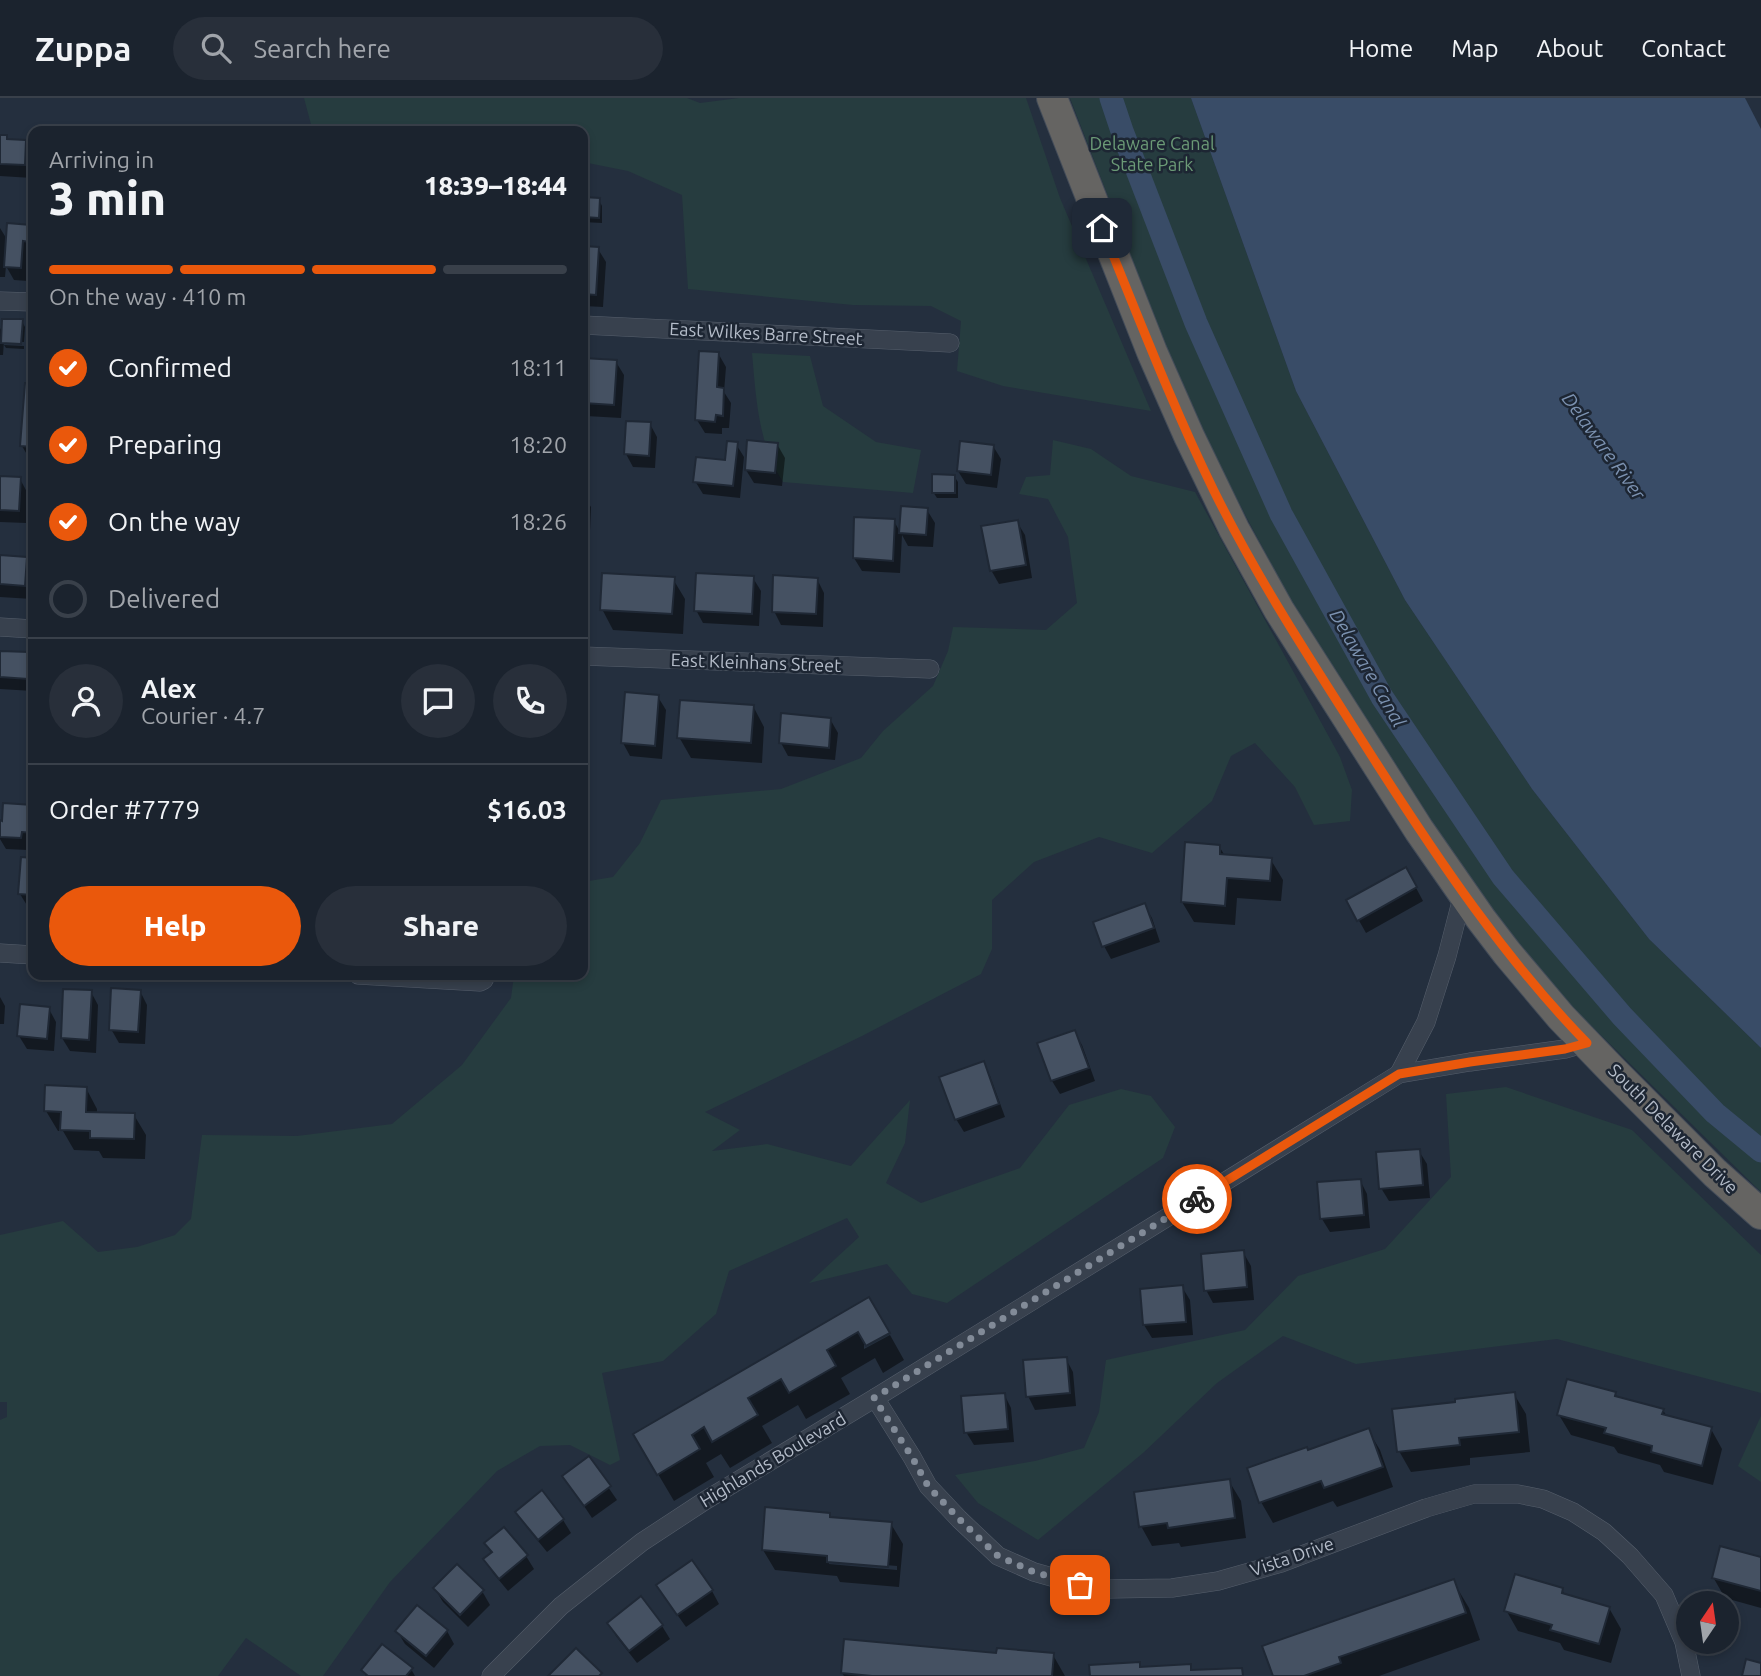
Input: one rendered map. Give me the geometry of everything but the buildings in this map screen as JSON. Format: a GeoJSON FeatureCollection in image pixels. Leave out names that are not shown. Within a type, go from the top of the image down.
{"type":"FeatureCollection","features":[{"type":"Feature","properties":{"kind":"highway","name":"South Delaware Drive"},"geometry":{"type":"LineString","coordinates":[[1052,98],[1152,352],[1209,479],[1279,610],[1419,830],[1463,894],[1528,978],[1587,1043],[1715,1173],[1761,1214]]}},
{"type":"Feature","properties":{"kind":"street"},"geometry":{"type":"LineString","coordinates":[[0,301],[28,302]]}},
{"type":"Feature","properties":{"kind":"street","name":"East Wilkes Barre Street"},"geometry":{"type":"LineString","coordinates":[[588,325],[950,343]]}},
{"type":"Feature","properties":{"kind":"street"},"geometry":{"type":"LineString","coordinates":[[0,627],[28,629]]}},
{"type":"Feature","properties":{"kind":"street","name":"East Kleinhans Street"},"geometry":{"type":"LineString","coordinates":[[588,656],[930,669]]}},
{"type":"Feature","properties":{"kind":"street"},"geometry":{"type":"LineString","coordinates":[[1399,1074],[1426,1022],[1463,894]]}},
{"type":"Feature","properties":{"kind":"street"},"geometry":{"type":"LineString","coordinates":[[0,953],[28,955]]}},
{"type":"Feature","properties":{"kind":"street"},"geometry":{"type":"LineString","coordinates":[[445,980],[482,980]]}},
{"type":"Feature","properties":{"kind":"street","name":"Highlands Boulevard"},"geometry":{"type":"LineString","coordinates":[[491,1676],[561,1606],[642,1542],[1399,1074],[1565,1049],[1587,1043]]}},
{"type":"Feature","properties":{"kind":"street","name":"Vista Drive"},"geometry":{"type":"LineString","coordinates":[[874,1398],[928,1486],[998,1556],[1034,1572],[1080,1585],[1109,1589],[1172,1588],[1218,1581],[1281,1563],[1426,1508],[1474,1494],[1518,1494],[1543,1499],[1573,1512],[1604,1532],[1630,1556],[1664,1595],[1684,1642],[1691,1676]]}},
{"type":"Feature","properties":{"kind":"green space"},"geometry":{"type":"Polygon","coordinates":[[[304,98],[687,98],[700,103],[739,98],[1026,98],[1060,198],[1151,411],[1003,386],[957,371],[961,321],[931,306],[853,305],[688,289],[682,195],[628,171],[588,163],[588,126],[311,126],[304,98]]]}},
{"type":"Feature","properties":{"kind":"green space","name":"Delaware Canal State Park"},"geometry":{"type":"Polygon","coordinates":[[[1070,98],[1191,98],[1296,391],[1405,600],[1532,789],[1649,939],[1761,1048],[1761,1192],[1560,995],[1467,879],[1297,613],[1220,467],[1163,339],[1070,98]]]}},
{"type":"Feature","properties":{"kind":"green space"},"geometry":{"type":"Polygon","coordinates":[[[752,353],[810,356],[823,406],[876,442],[921,450],[913,493],[783,482],[763,436],[752,353]]]}},
{"type":"Feature","properties":{"kind":"green space"},"geometry":{"type":"Polygon","coordinates":[[[1053,440],[1091,449],[1131,476],[1195,492],[1340,757],[1352,790],[1350,821],[1314,825],[1295,787],[1255,743],[1231,756],[1212,801],[1152,853],[1099,837],[1034,862],[992,900],[992,949],[981,974],[862,1036],[705,1112],[740,1130],[712,1151],[767,1144],[851,1166],[910,1100],[905,1143],[886,1183],[921,1203],[1020,1168],[1069,1105],[1121,1089],[1151,1096],[1175,1127],[1163,1158],[947,1303],[912,1294],[887,1264],[809,1283],[859,1237],[847,1218],[729,1271],[716,1314],[663,1361],[602,1373],[620,1460],[610,1465],[570,1445],[540,1446],[497,1471],[390,1582],[323,1676],[301,1676],[246,1638],[218,1676],[0,1676],[0,1420],[7,1417],[7,1402],[0,1402],[0,1235],[63,1221],[98,1252],[137,1247],[175,1235],[191,1219],[202,1135],[297,1136],[392,1124],[462,1065],[511,998],[513,980],[588,980],[588,881],[613,877],[640,843],[661,800],[781,789],[861,758],[883,731],[933,686],[948,651],[953,627],[1046,630],[1077,603],[1068,537],[1048,499],[1019,494],[1026,477],[1050,475],[1053,440]]]}},
{"type":"Feature","properties":{"kind":"green space"},"geometry":{"type":"Polygon","coordinates":[[[1506,1087],[1632,1130],[1761,1255],[1761,1393],[1557,1339],[1356,1364],[1283,1336],[1217,1383],[1143,1453],[1038,1540],[978,1503],[955,1475],[1035,1461],[1084,1448],[1099,1412],[1106,1360],[1245,1330],[1298,1276],[1385,1249],[1451,1177],[1446,1094],[1506,1087]]]}},
{"type":"Feature","properties":{"kind":"green space"},"geometry":{"type":"Polygon","coordinates":[[[1761,1416],[1761,1482],[1738,1466],[1761,1416]]]}},
{"type":"Feature","properties":{"kind":"water","name":"Delaware River"},"geometry":{"type":"Polygon","coordinates":[[[1191,98],[1745,98],[1761,129],[1761,1048],[1649,939],[1532,789],[1405,600],[1296,391],[1191,98]]]}},
{"type":"Feature","properties":{"kind":"waterway","name":"Delaware Canal"},"geometry":{"type":"LineString","coordinates":[[1111,98],[1196,323],[1281,514],[1382,697],[1503,877],[1622,1016],[1715,1113],[1761,1151]]}},
{"type":"Feature","properties":{"kind":"way so far"},"geometry":{"type":"LineString","coordinates":[[1080,1585],[1034,1572],[998,1556],[928,1486],[874,1398],[1197,1199]]}},
{"type":"Feature","properties":{"kind":"route"},"geometry":{"type":"LineString","coordinates":[[1102,228],[1189,436],[1234,530],[1279,610],[1419,830],[1463,894],[1528,978],[1587,1043],[1565,1049],[1399,1074],[1197,1199]]}}]}
